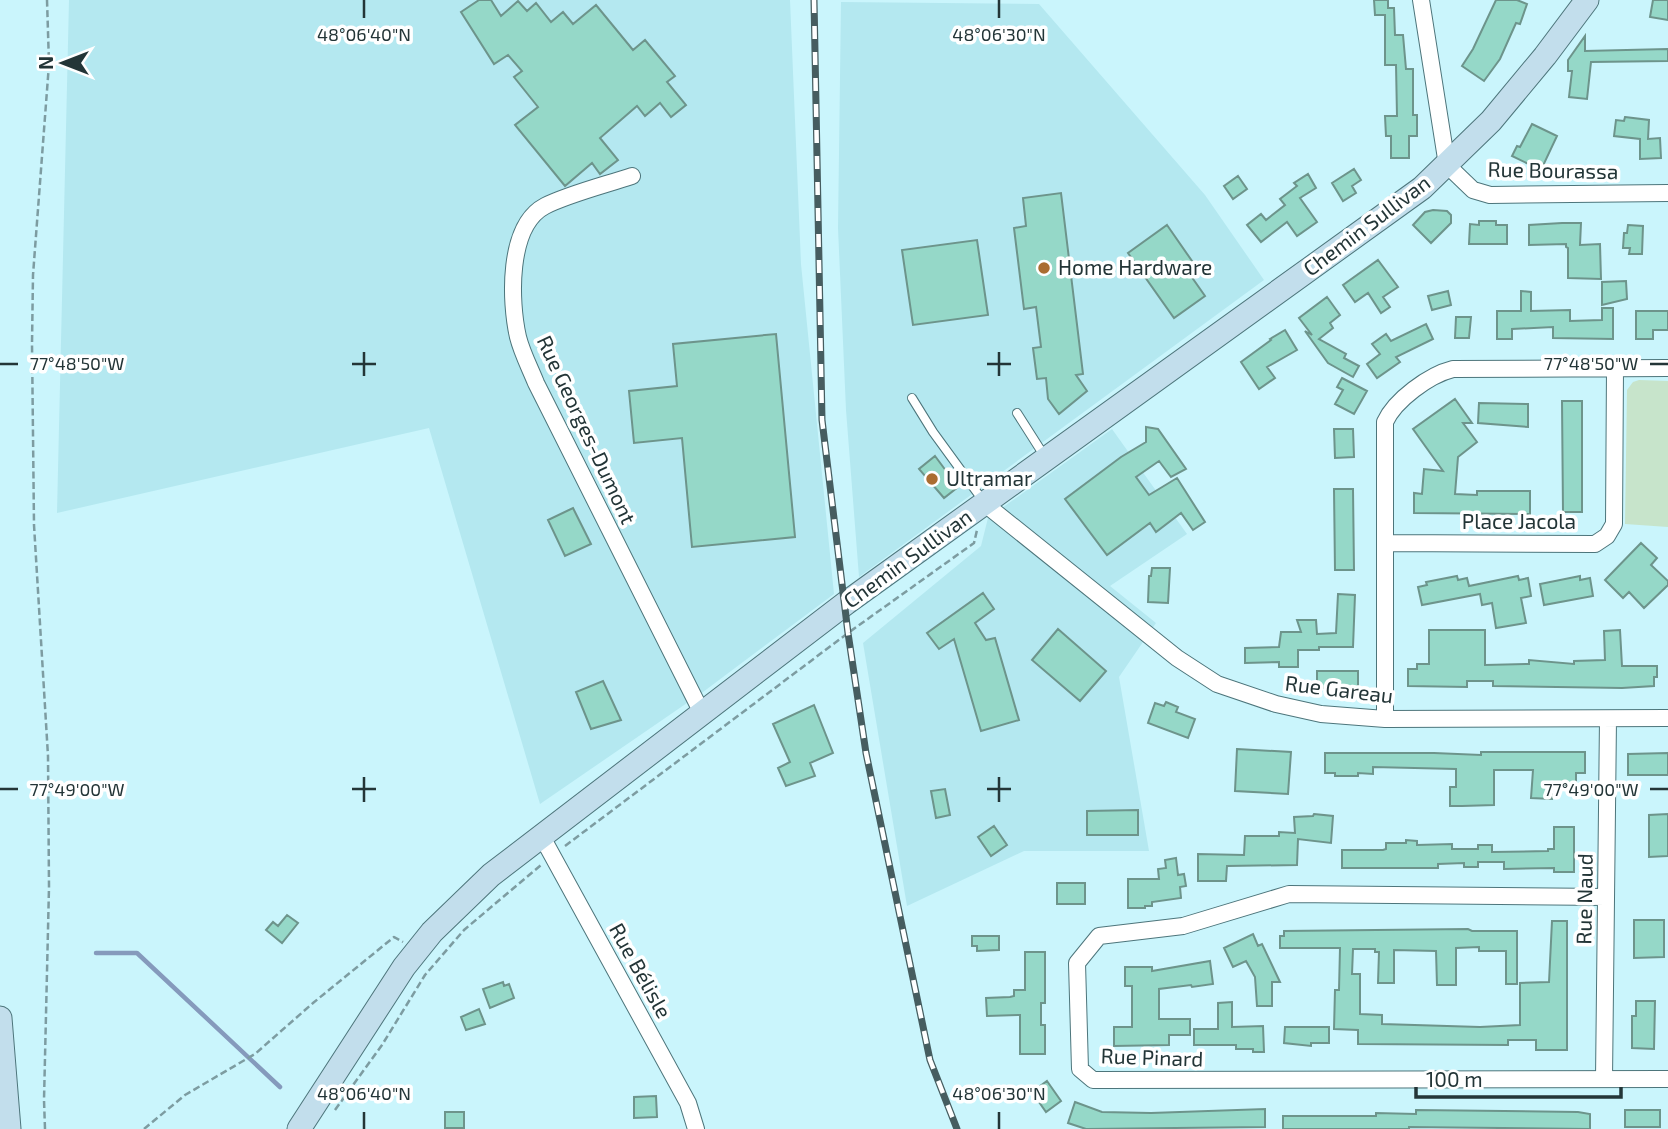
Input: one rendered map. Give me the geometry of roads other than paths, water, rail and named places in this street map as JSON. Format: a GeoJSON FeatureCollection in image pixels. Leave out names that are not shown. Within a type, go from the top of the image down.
{"type":"FeatureCollection","features":[{"type":"Feature","properties":{"kind":"main road","name":"Chemin Sullivan"},"geometry":{"type":"LineString","coordinates":[[299,1129],[377,1007],[417,951],[461,901],[547,845],[702,713],[846,603],[1422,188],[1491,121],[1587,0]]}},
{"type":"Feature","properties":{"kind":"main road"},"geometry":{"type":"LineString","coordinates":[[0,1018],[9,1129]]}},
{"type":"Feature","properties":{"kind":"street"},"geometry":{"type":"LineString","coordinates":[[1421,0],[1447,165]]}},
{"type":"Feature","properties":{"kind":"street","name":"Rue Bourassa"},"geometry":{"type":"LineString","coordinates":[[1447,165],[1474,190],[1490,195],[1668,193]]}},
{"type":"Feature","properties":{"kind":"street","name":"Rue Georges-Dumont"},"geometry":{"type":"LineString","coordinates":[[632,176],[543,207],[526,223],[515,251],[513,296],[518,337],[536,383],[702,713]]}},
{"type":"Feature","properties":{"kind":"street"},"geometry":{"type":"LineString","coordinates":[[1385,719],[1385,422],[1391,409],[1437,373],[1453,369],[1668,368]]}},
{"type":"Feature","properties":{"kind":"street","name":"Place Jacola"},"geometry":{"type":"LineString","coordinates":[[1386,543],[1595,544],[1607,536],[1614,524],[1615,369]]}},
{"type":"Feature","properties":{"kind":"street","name":"Rue Gareau"},"geometry":{"type":"LineString","coordinates":[[985,504],[1177,658],[1217,684],[1276,705],[1321,713],[1385,719],[1668,718]]}},
{"type":"Feature","properties":{"kind":"street","name":"Rue Naud"},"geometry":{"type":"LineString","coordinates":[[1604,1079],[1608,719]]}},
{"type":"Feature","properties":{"kind":"street","name":"Rue Bélisle"},"geometry":{"type":"LineString","coordinates":[[547,845],[688,1102],[696,1129]]}},
{"type":"Feature","properties":{"kind":"street","name":"Rue Pinard"},"geometry":{"type":"LineString","coordinates":[[1606,897],[1289,894],[1183,926],[1099,936],[1077,963],[1080,1069],[1093,1080],[1668,1079]]}},
{"type":"Feature","properties":{"kind":"lane"},"geometry":{"type":"LineString","coordinates":[[912,398],[985,504]]}},
{"type":"Feature","properties":{"kind":"lane"},"geometry":{"type":"LineString","coordinates":[[1017,413],[1046,460]]}},
{"type":"Feature","properties":{"kind":"waterway"},"geometry":{"type":"LineString","coordinates":[[96,953],[137,953],[280,1087]]}},
{"type":"Feature","properties":{"kind":"railway"},"geometry":{"type":"LineString","coordinates":[[814,0],[822,420],[848,633],[866,753],[930,1060],[957,1129]]}},
{"type":"Feature","properties":{"kind":"place","name":"Home Hardware"},"geometry":{"type":"Point","coordinates":[1044,268]}},
{"type":"Feature","properties":{"kind":"place","name":"Ultramar"},"geometry":{"type":"Point","coordinates":[932,479]}}]}
